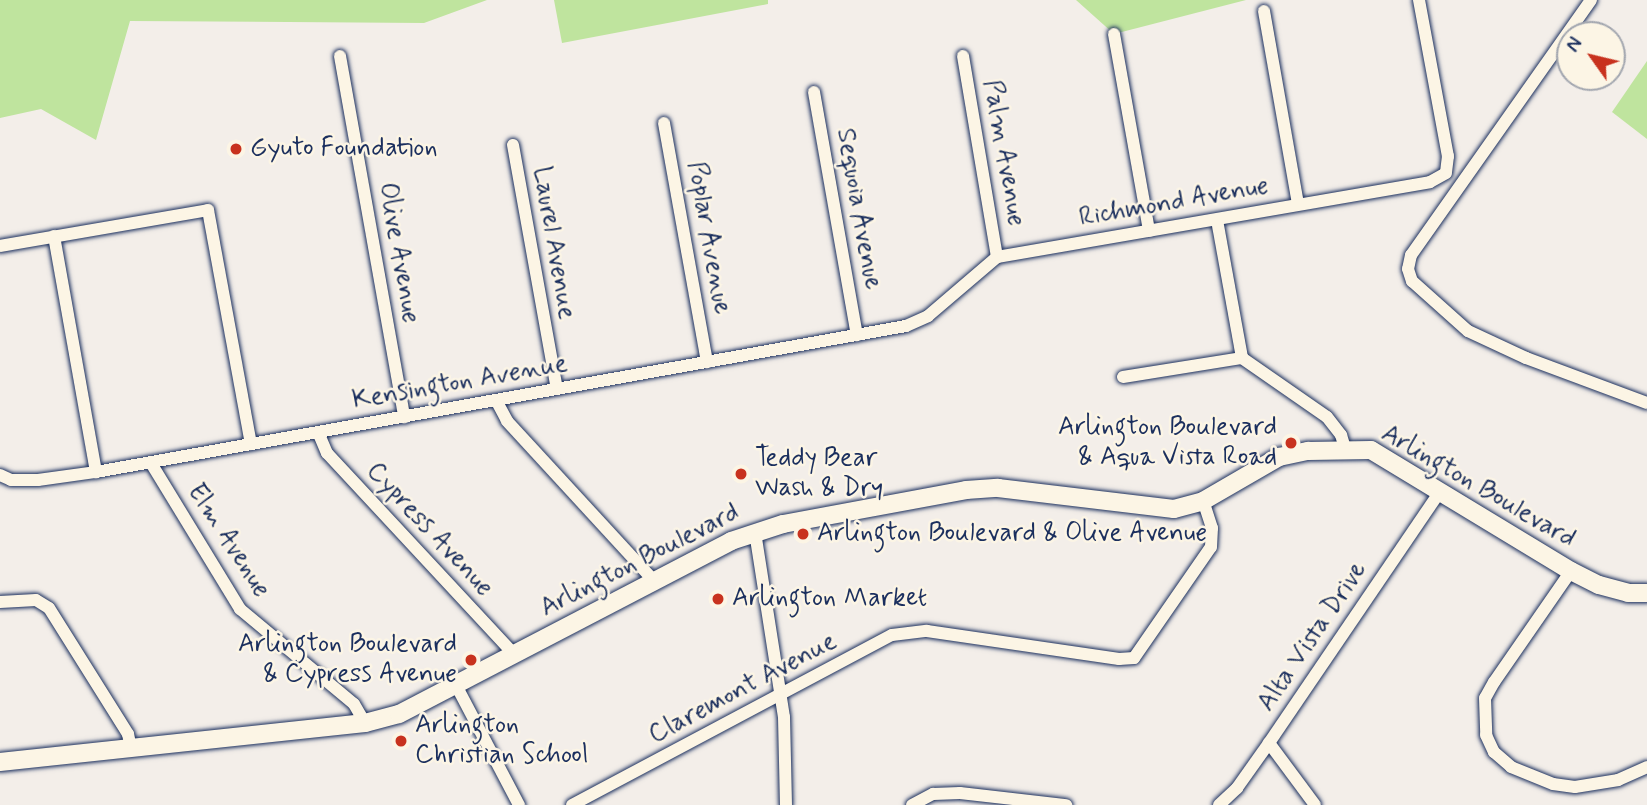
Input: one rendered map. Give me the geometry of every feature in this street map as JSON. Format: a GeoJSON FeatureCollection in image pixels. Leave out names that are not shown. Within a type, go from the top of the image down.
{"type":"FeatureCollection","features":[{"type":"Feature","properties":{"kind":"main road","name":"Arlington Boulevard"},"geometry":{"type":"LineString","coordinates":[[0,762],[365,723],[399,714],[654,581],[755,532],[966,490],[998,488],[1174,509],[1203,501],[1279,457],[1308,452],[1371,450],[1571,571],[1599,585],[1628,593],[1647,593]]}},
{"type":"Feature","properties":{"kind":"street"},"geometry":{"type":"LineString","coordinates":[[1419,0],[1448,156],[1446,173],[1463,185]]}},
{"type":"Feature","properties":{"kind":"street"},"geometry":{"type":"LineString","coordinates":[[1591,0],[1463,185],[1411,255],[1408,269],[1412,281],[1468,331],[1496,346],[1647,403]]}},
{"type":"Feature","properties":{"kind":"street"},"geometry":{"type":"LineString","coordinates":[[1264,11],[1298,204]]}},
{"type":"Feature","properties":{"kind":"street"},"geometry":{"type":"LineString","coordinates":[[1114,34],[1149,231]]}},
{"type":"Feature","properties":{"kind":"street","name":"Olive Avenue"},"geometry":{"type":"LineString","coordinates":[[340,56],[404,416]]}},
{"type":"Feature","properties":{"kind":"street","name":"Palm Avenue"},"geometry":{"type":"LineString","coordinates":[[963,56],[997,257]]}},
{"type":"Feature","properties":{"kind":"street","name":"Sequoia Avenue"},"geometry":{"type":"LineString","coordinates":[[814,92],[857,335]]}},
{"type":"Feature","properties":{"kind":"street","name":"Poplar Avenue"},"geometry":{"type":"LineString","coordinates":[[664,123],[707,362]]}},
{"type":"Feature","properties":{"kind":"street","name":"Laurel Avenue"},"geometry":{"type":"LineString","coordinates":[[513,145],[557,389]]}},
{"type":"Feature","properties":{"kind":"street","name":"Richmond Avenue"},"geometry":{"type":"LineString","coordinates":[[997,257],[1430,182],[1446,173]]}},
{"type":"Feature","properties":{"kind":"street"},"geometry":{"type":"LineString","coordinates":[[0,246],[208,210],[251,444]]}},
{"type":"Feature","properties":{"kind":"street"},"geometry":{"type":"LineString","coordinates":[[1217,220],[1242,358]]}},
{"type":"Feature","properties":{"kind":"street"},"geometry":{"type":"LineString","coordinates":[[54,236],[96,472]]}},
{"type":"Feature","properties":{"kind":"street","name":"Kensington Avenue"},"geometry":{"type":"LineString","coordinates":[[0,475],[12,480],[38,480],[151,463],[906,326],[928,316],[997,257]]}},
{"type":"Feature","properties":{"kind":"street"},"geometry":{"type":"LineString","coordinates":[[1123,377],[1242,358],[1327,417],[1341,435],[1346,451]]}},
{"type":"Feature","properties":{"kind":"street"},"geometry":{"type":"LineString","coordinates":[[496,400],[507,421],[654,581]]}},
{"type":"Feature","properties":{"kind":"street","name":"Cypress Avenue"},"geometry":{"type":"LineString","coordinates":[[318,432],[327,453],[514,654]]}},
{"type":"Feature","properties":{"kind":"street","name":"Elm Avenue"},"geometry":{"type":"LineString","coordinates":[[151,463],[240,609],[354,704],[365,723]]}},
{"type":"Feature","properties":{"kind":"street","name":"Alta Vista Drive"},"geometry":{"type":"LineString","coordinates":[[1219,805],[1237,788],[1269,743],[1440,491]]}},
{"type":"Feature","properties":{"kind":"street","name":"Claremont Avenue"},"geometry":{"type":"LineString","coordinates":[[572,805],[892,635],[927,631],[1119,659],[1133,658],[1211,547],[1212,528],[1203,501]]}},
{"type":"Feature","properties":{"kind":"street"},"geometry":{"type":"LineString","coordinates":[[755,532],[781,695],[786,805]]}},
{"type":"Feature","properties":{"kind":"street"},"geometry":{"type":"LineString","coordinates":[[1571,571],[1485,698],[1486,735],[1494,752],[1511,767],[1553,784],[1575,787],[1618,780],[1647,767]]}},
{"type":"Feature","properties":{"kind":"street"},"geometry":{"type":"LineString","coordinates":[[0,602],[36,600],[49,608],[128,734],[131,748]]}},
{"type":"Feature","properties":{"kind":"street"},"geometry":{"type":"LineString","coordinates":[[456,685],[519,805]]}},
{"type":"Feature","properties":{"kind":"street"},"geometry":{"type":"LineString","coordinates":[[1269,743],[1315,805]]}},
{"type":"Feature","properties":{"kind":"street"},"geometry":{"type":"LineString","coordinates":[[912,805],[933,794],[960,793],[1066,805]]}},
{"type":"Feature","properties":{"kind":"green space"},"geometry":{"type":"Polygon","coordinates":[[[0,0],[487,0],[424,23],[130,21],[96,140],[41,109],[0,118],[0,0]]]}},
{"type":"Feature","properties":{"kind":"green space"},"geometry":{"type":"Polygon","coordinates":[[[554,0],[768,0],[768,4],[562,43],[554,0]]]}},
{"type":"Feature","properties":{"kind":"green space"},"geometry":{"type":"Polygon","coordinates":[[[1076,0],[1246,0],[1114,34],[1076,0]]]}},
{"type":"Feature","properties":{"kind":"green space"},"geometry":{"type":"Polygon","coordinates":[[[1647,61],[1647,139],[1612,112],[1647,61]]]}},
{"type":"Feature","properties":{"kind":"place","name":"Gyuto Foundation"},"geometry":{"type":"Point","coordinates":[236,149]}},
{"type":"Feature","properties":{"kind":"place","name":"Arlington Boulevard & Aqua Vista Road"},"geometry":{"type":"Point","coordinates":[1291,443]}},
{"type":"Feature","properties":{"kind":"place","name":"Teddy Bear Wash & Dry"},"geometry":{"type":"Point","coordinates":[741,474]}},
{"type":"Feature","properties":{"kind":"place","name":"Arlington Boulevard & Olive Avenue"},"geometry":{"type":"Point","coordinates":[803,534]}},
{"type":"Feature","properties":{"kind":"place","name":"Arlington Market"},"geometry":{"type":"Point","coordinates":[718,599]}},
{"type":"Feature","properties":{"kind":"place","name":"Arlington Boulevard & Cypress Avenue"},"geometry":{"type":"Point","coordinates":[471,660]}},
{"type":"Feature","properties":{"kind":"place","name":"Arlington Christian School"},"geometry":{"type":"Point","coordinates":[401,741]}}]}
